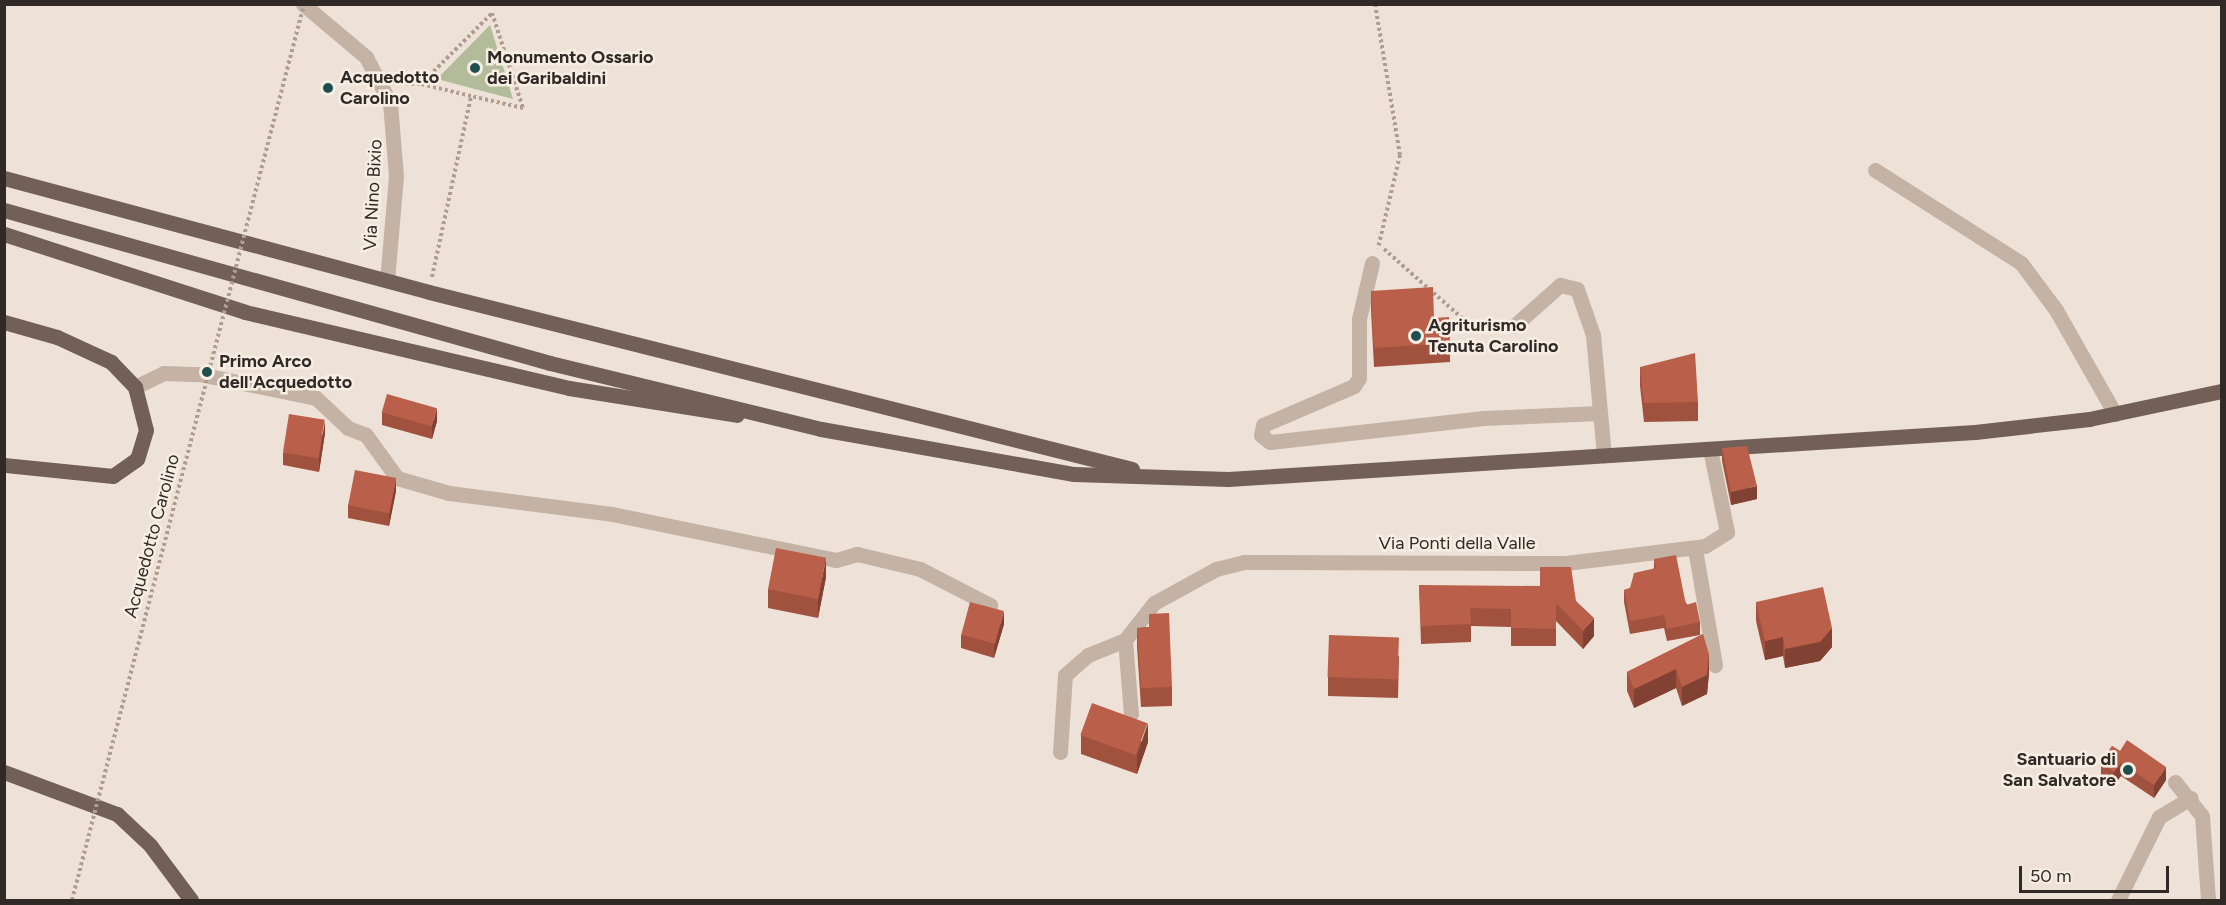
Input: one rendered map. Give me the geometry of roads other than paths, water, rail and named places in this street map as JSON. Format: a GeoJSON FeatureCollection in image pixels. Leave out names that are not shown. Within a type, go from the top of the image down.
{"type":"FeatureCollection","features":[{"type":"Feature","properties":{"kind":"main road"},"geometry":{"type":"LineString","coordinates":[[4,178],[429,292],[1162,476]]}},
{"type":"Feature","properties":{"kind":"main road"},"geometry":{"type":"LineString","coordinates":[[4,210],[550,363],[821,429]]}},
{"type":"Feature","properties":{"kind":"main road"},"geometry":{"type":"LineString","coordinates":[[4,234],[245,312],[569,388],[821,429],[1074,474],[1228,479],[1975,432],[2115,414],[2222,391]]}},
{"type":"Feature","properties":{"kind":"main road"},"geometry":{"type":"LineString","coordinates":[[4,322],[57,337],[111,362],[135,387],[144,409],[146,437],[127,470],[100,477],[4,465]]}},
{"type":"Feature","properties":{"kind":"main road"},"geometry":{"type":"LineString","coordinates":[[4,772],[117,814],[150,845],[191,900]]}},
{"type":"Feature","properties":{"kind":"street","name":"Via Nino Bixio"},"geometry":{"type":"LineString","coordinates":[[303,4],[366,57],[384,87],[397,147],[387,281]]}},
{"type":"Feature","properties":{"kind":"street"},"geometry":{"type":"LineString","coordinates":[[1875,170],[2021,263],[2056,310],[2115,414]]}},
{"type":"Feature","properties":{"kind":"street"},"geometry":{"type":"LineString","coordinates":[[1372,263],[1359,319],[1359,378],[1354,386],[1263,425],[1261,435],[1270,442],[1484,418],[1599,413]]}},
{"type":"Feature","properties":{"kind":"street"},"geometry":{"type":"LineString","coordinates":[[1514,326],[1560,285],[1577,289],[1593,334],[1604,455]]}},
{"type":"Feature","properties":{"kind":"street"},"geometry":{"type":"LineString","coordinates":[[135,387],[164,373],[200,374],[316,398],[330,413],[366,435],[397,478],[448,493],[612,514],[836,560],[857,554],[920,569],[990,605]]}},
{"type":"Feature","properties":{"kind":"street","name":"Via Ponti della Valle"},"geometry":{"type":"LineString","coordinates":[[1060,752],[1065,675],[1088,655],[1125,640],[1154,603],[1216,569],[1244,562],[1566,563],[1695,549],[1727,532],[1710,449]]}},
{"type":"Feature","properties":{"kind":"street"},"geometry":{"type":"LineString","coordinates":[[1695,549],[1715,665]]}},
{"type":"Feature","properties":{"kind":"street"},"geometry":{"type":"LineString","coordinates":[[1125,640],[1131,714]]}},
{"type":"Feature","properties":{"kind":"street"},"geometry":{"type":"LineString","coordinates":[[2175,782],[2191,798],[2202,816],[2208,852],[2208,900]]}},
{"type":"Feature","properties":{"kind":"street"},"geometry":{"type":"LineString","coordinates":[[2118,900],[2159,817],[2191,798]]}},
{"type":"Feature","properties":{"kind":"place","name":"Monumento Ossario dei Garibaldini"},"geometry":{"type":"Point","coordinates":[475,68]}},
{"type":"Feature","properties":{"kind":"place","name":"Acquedotto Carolino"},"geometry":{"type":"Point","coordinates":[328,88]}},
{"type":"Feature","properties":{"kind":"place","name":"Agriturismo Tenuta Carolino"},"geometry":{"type":"Point","coordinates":[1416,336]}},
{"type":"Feature","properties":{"kind":"place","name":"Primo Arco dell'Acquedotto"},"geometry":{"type":"Point","coordinates":[207,372]}},
{"type":"Feature","properties":{"kind":"place","name":"Santuario di San Salvatore"},"geometry":{"type":"Point","coordinates":[2128,770]}}]}
